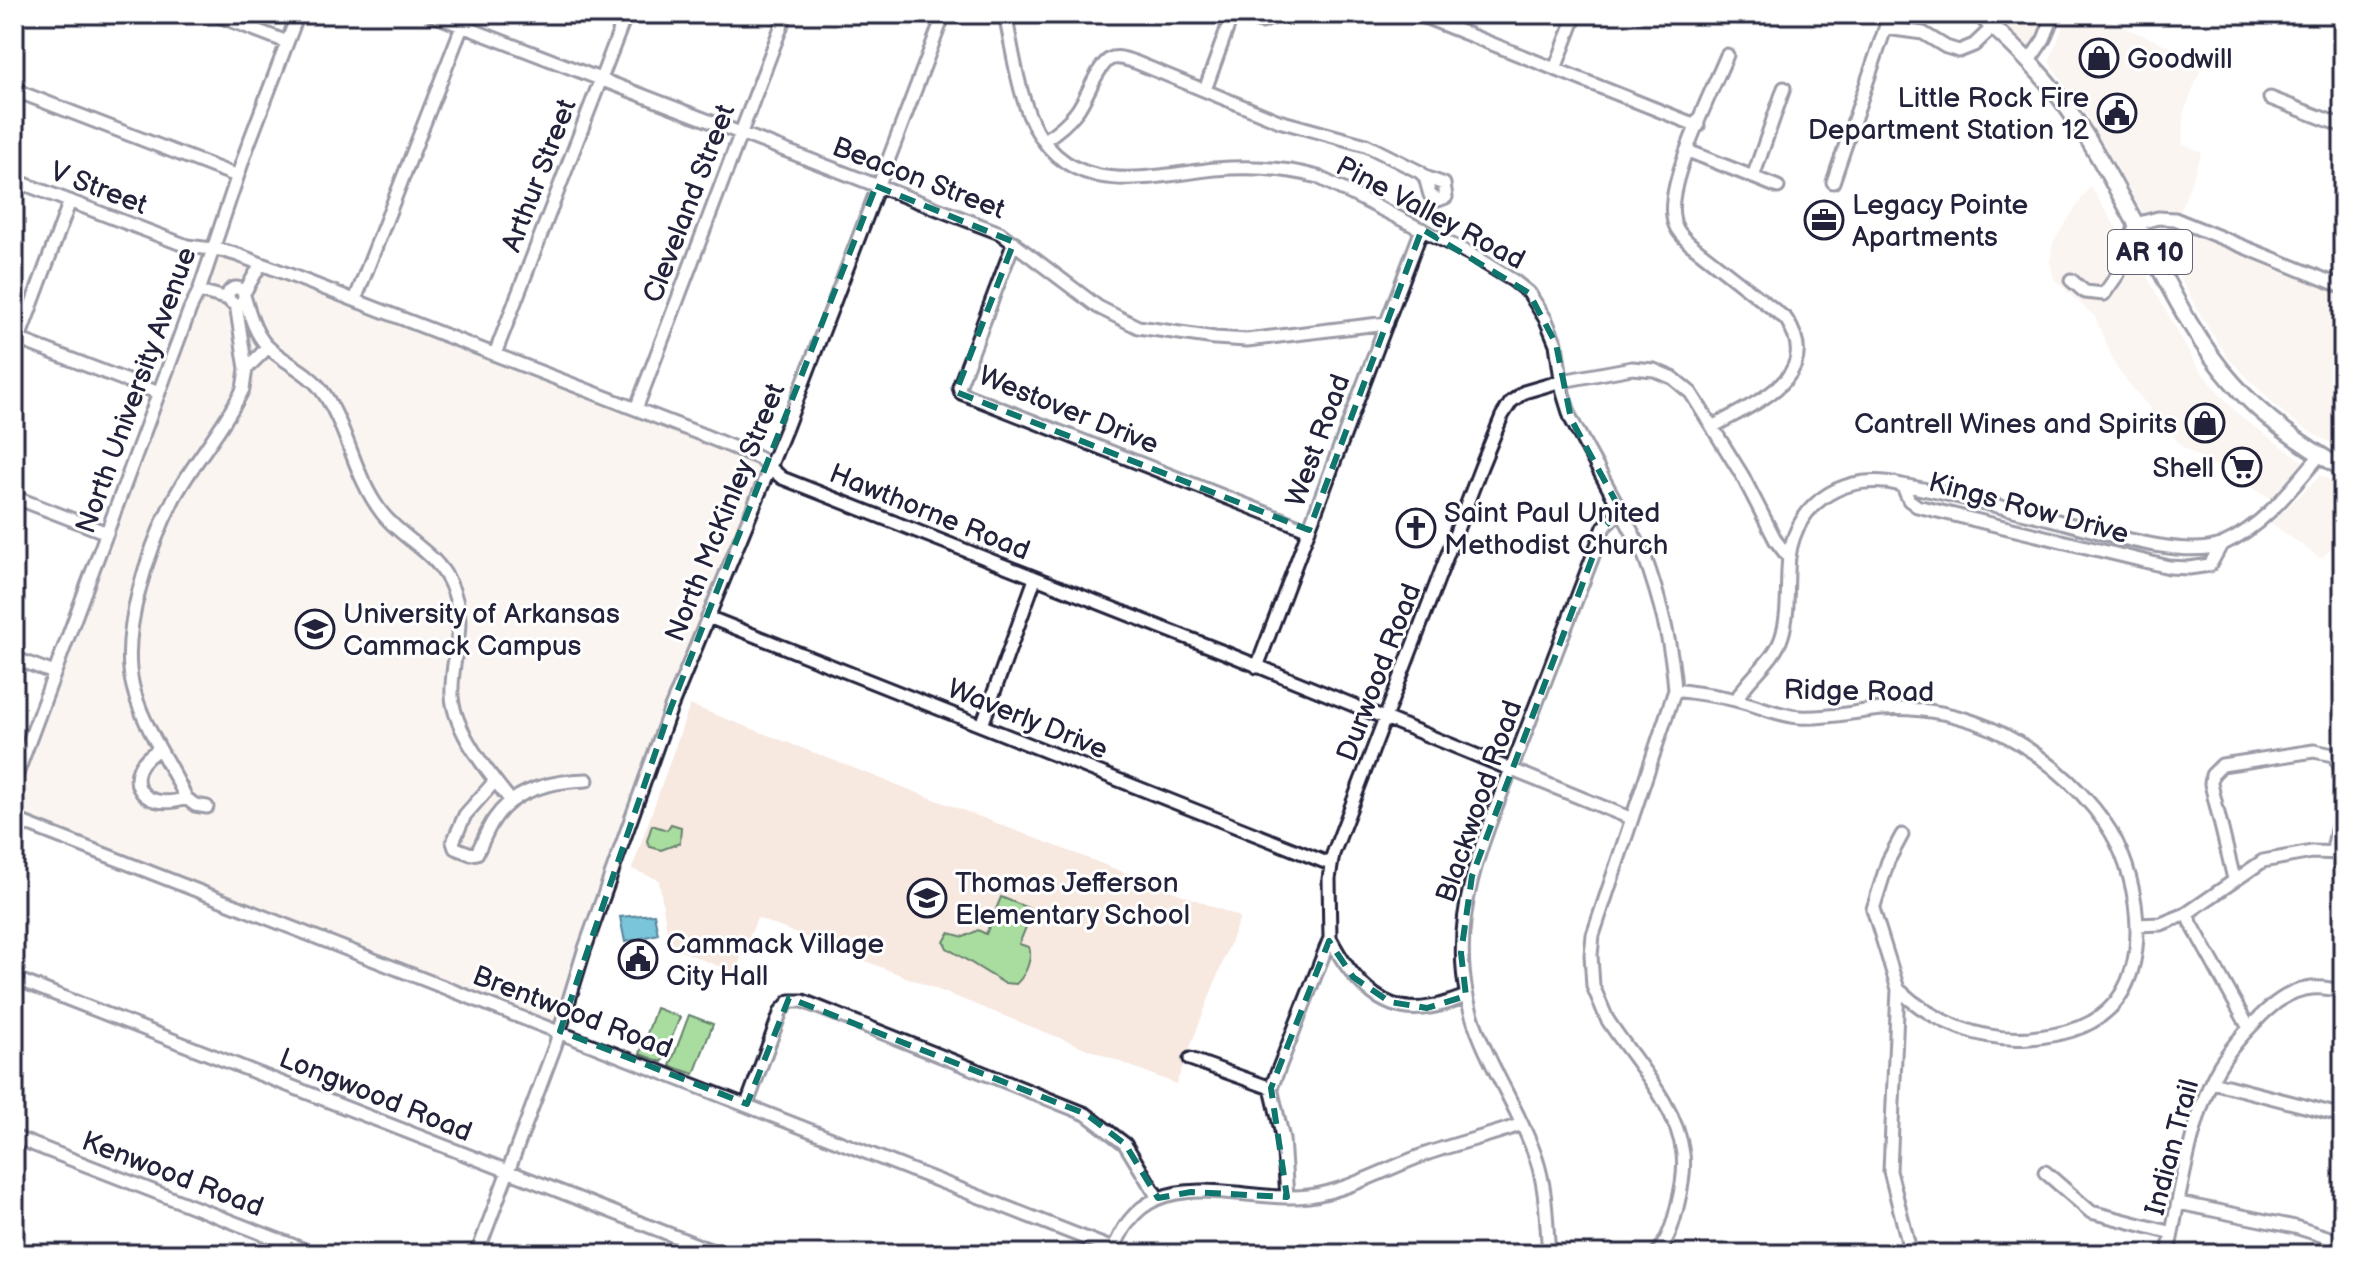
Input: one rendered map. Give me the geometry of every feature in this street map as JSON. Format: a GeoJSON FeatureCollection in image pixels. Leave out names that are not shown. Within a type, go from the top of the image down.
{"type":"FeatureCollection","features":[{"type":"Feature","properties":{"kind":"main road","name":"AR 10"},"geometry":{"type":"LineString","coordinates":[[1979,14],[2029,61],[2076,122],[2199,338],[2223,371],[2263,413],[2343,469]]}},
{"type":"Feature","properties":{"kind":"street"},"geometry":{"type":"LineString","coordinates":[[214,14],[287,42]]}},
{"type":"Feature","properties":{"kind":"street","name":"North University Avenue"},"geometry":{"type":"LineString","coordinates":[[14,782],[199,291],[237,176],[298,14]]}},
{"type":"Feature","properties":{"kind":"street","name":"Beacon Street"},"geometry":{"type":"LineString","coordinates":[[431,14],[464,20],[601,80],[995,231],[1014,242],[1098,307],[1138,327],[1247,340],[1387,323]]}},
{"type":"Feature","properties":{"kind":"street","name":"Arthur Street"},"geometry":{"type":"LineString","coordinates":[[495,354],[626,14]]}},
{"type":"Feature","properties":{"kind":"street","name":"Cleveland Street"},"geometry":{"type":"LineString","coordinates":[[636,409],[786,14]]}},
{"type":"Feature","properties":{"kind":"street","name":"North McKinley Street"},"geometry":{"type":"LineString","coordinates":[[477,1254],[560,1031],[584,951],[674,700],[768,469],[944,14]]}},
{"type":"Feature","properties":{"kind":"street","name":"Pine Valley Road"},"geometry":{"type":"LineString","coordinates":[[1005,14],[1030,117],[1044,140],[1065,160],[1091,174],[1135,180],[1228,168],[1301,172],[1336,185],[1492,266],[1529,293],[1541,310],[1551,332],[1565,405],[1643,552],[1670,645],[1675,690],[1630,818],[1591,946],[1593,986],[1607,1019],[1669,1112],[1681,1142],[1684,1171],[1676,1212],[1668,1237],[1656,1254]]}},
{"type":"Feature","properties":{"kind":"street"},"geometry":{"type":"LineString","coordinates":[[1205,90],[1231,15],[1262,22],[1280,14]]}},
{"type":"Feature","properties":{"kind":"street"},"geometry":{"type":"LineString","coordinates":[[1417,14],[1698,126]]}},
{"type":"Feature","properties":{"kind":"street"},"geometry":{"type":"LineString","coordinates":[[1555,69],[1576,14]]}},
{"type":"Feature","properties":{"kind":"street"},"geometry":{"type":"LineString","coordinates":[[1833,182],[1890,14]]}},
{"type":"Feature","properties":{"kind":"street"},"geometry":{"type":"LineString","coordinates":[[2029,61],[2044,39],[2054,14]]}},
{"type":"Feature","properties":{"kind":"street"},"geometry":{"type":"LineString","coordinates":[[355,300],[464,20]]}},
{"type":"Feature","properties":{"kind":"street"},"geometry":{"type":"LineString","coordinates":[[1886,28],[1923,33],[1959,51],[1974,45],[1993,27]]}},
{"type":"Feature","properties":{"kind":"street"},"geometry":{"type":"LineString","coordinates":[[1714,426],[1785,382],[1795,365],[1796,342],[1782,315],[1700,252],[1675,225],[1674,195],[1688,151],[1727,55]]}},
{"type":"Feature","properties":{"kind":"street"},"geometry":{"type":"LineString","coordinates":[[1044,140],[1077,112],[1100,71],[1110,59],[1116,57],[1294,126],[1366,145],[1425,177]]}},
{"type":"Feature","properties":{"kind":"street"},"geometry":{"type":"LineString","coordinates":[[1753,177],[1784,88]]}},
{"type":"Feature","properties":{"kind":"street"},"geometry":{"type":"LineString","coordinates":[[14,90],[237,176]]}},
{"type":"Feature","properties":{"kind":"street"},"geometry":{"type":"LineString","coordinates":[[2270,98],[2343,126]]}},
{"type":"Feature","properties":{"kind":"street"},"geometry":{"type":"LineString","coordinates":[[1688,151],[1778,187]]}},
{"type":"Feature","properties":{"kind":"street","name":"V Street"},"geometry":{"type":"LineString","coordinates":[[14,180],[187,246],[214,250]]}},
{"type":"Feature","properties":{"kind":"street"},"geometry":{"type":"LineString","coordinates":[[14,352],[16,339],[70,201]]}},
{"type":"Feature","properties":{"kind":"street"},"geometry":{"type":"LineString","coordinates":[[2071,280],[2089,293],[2100,295],[2108,291],[2118,274],[2136,224],[2158,218],[2175,219],[2343,287]]}},
{"type":"Feature","properties":{"kind":"street","name":"West Road"},"geometry":{"type":"LineString","coordinates":[[1257,667],[1422,229]]}},
{"type":"Feature","properties":{"kind":"street","name":"Westover Drive"},"geometry":{"type":"LineString","coordinates":[[1014,242],[959,387],[961,393],[1309,530]]}},
{"type":"Feature","properties":{"kind":"street","name":"Hawthorne Road"},"geometry":{"type":"LineString","coordinates":[[214,250],[238,255],[759,458],[782,478],[1630,818]]}},
{"type":"Feature","properties":{"kind":"street"},"geometry":{"type":"LineString","coordinates":[[207,807],[195,805],[186,798],[133,687],[129,659],[131,617],[163,522],[175,497],[241,394],[246,369],[238,298],[261,264]]}},
{"type":"Feature","properties":{"kind":"street"},"geometry":{"type":"LineString","coordinates":[[199,291],[238,298],[268,347],[319,386],[335,412],[376,505],[438,563],[450,583],[460,617],[452,689],[453,708],[464,733],[511,801]]}},
{"type":"Feature","properties":{"kind":"street"},"geometry":{"type":"LineString","coordinates":[[16,339],[159,393]]}},
{"type":"Feature","properties":{"kind":"street"},"geometry":{"type":"LineString","coordinates":[[246,369],[268,347]]}},
{"type":"Feature","properties":{"kind":"street","name":"Durwood Road"},"geometry":{"type":"LineString","coordinates":[[1271,1088],[1330,938],[1330,864],[1502,416],[1516,397],[1562,381],[1632,368],[1654,370],[1673,378],[1686,388],[1714,426],[1776,541],[1789,558]]}},
{"type":"Feature","properties":{"kind":"street","name":"Kings Row Drive"},"geometry":{"type":"LineString","coordinates":[[1736,700],[1770,659],[1782,638],[1787,613],[1789,558],[1804,519],[1811,508],[1831,491],[1865,481],[1902,485],[1909,500],[1917,506],[2169,567],[2189,568],[2210,565],[2221,545],[2277,506],[2320,455]]}},
{"type":"Feature","properties":{"kind":"street"},"geometry":{"type":"LineString","coordinates":[[1902,485],[2175,548],[2197,550],[2221,545]]}},
{"type":"Feature","properties":{"kind":"street"},"geometry":{"type":"LineString","coordinates":[[14,497],[107,533]]}},
{"type":"Feature","properties":{"kind":"street","name":"Blackwood Road"},"geometry":{"type":"LineString","coordinates":[[1549,1254],[1545,1192],[1536,1158],[1477,1031],[1466,996],[1461,953],[1466,898],[1604,527],[1621,511]]}},
{"type":"Feature","properties":{"kind":"street"},"geometry":{"type":"LineString","coordinates":[[982,725],[1035,579]]}},
{"type":"Feature","properties":{"kind":"street","name":"Waverly Drive"},"geometry":{"type":"LineString","coordinates":[[708,617],[1330,864]]}},
{"type":"Feature","properties":{"kind":"street"},"geometry":{"type":"LineString","coordinates":[[14,658],[54,673]]}},
{"type":"Feature","properties":{"kind":"street","name":"Ridge Road"},"geometry":{"type":"LineString","coordinates":[[1675,690],[1736,700],[1771,713],[1799,717],[1886,709],[1928,711],[1980,725],[2015,741],[2074,786],[2106,824],[2128,868],[2136,899],[2137,925],[2130,971],[2109,1009],[2088,1024],[2059,1034],[2011,1039],[1977,1034],[1940,1019],[1920,1008],[1898,989]]}},
{"type":"Feature","properties":{"kind":"street"},"geometry":{"type":"LineString","coordinates":[[160,749],[140,766],[137,777],[140,789],[148,799],[159,803],[186,798]]}},
{"type":"Feature","properties":{"kind":"street"},"geometry":{"type":"LineString","coordinates":[[2137,925],[2161,924],[2186,914],[2255,865],[2272,858],[2338,852],[2343,786],[2341,769],[2333,755],[2314,751],[2222,765],[2212,775],[2211,784],[2234,879]]}},
{"type":"Feature","properties":{"kind":"street"},"geometry":{"type":"LineString","coordinates":[[495,781],[462,820],[453,842],[455,848],[477,853],[494,819],[511,801],[554,782],[587,780]]}},
{"type":"Feature","properties":{"kind":"street","name":"Brentwood Road"},"geometry":{"type":"LineString","coordinates":[[14,819],[747,1104],[1113,1252]]}},
{"type":"Feature","properties":{"kind":"street"},"geometry":{"type":"LineString","coordinates":[[1902,835],[1888,861],[1873,909],[1898,989],[1890,1171],[1911,1254]]}},
{"type":"Feature","properties":{"kind":"street"},"geometry":{"type":"LineString","coordinates":[[2186,914],[2249,1028]]}},
{"type":"Feature","properties":{"kind":"street"},"geometry":{"type":"LineString","coordinates":[[1330,938],[1353,977],[1390,1002],[1422,1008],[1466,996]]}},
{"type":"Feature","properties":{"kind":"street","name":"Longwood Road"},"geometry":{"type":"LineString","coordinates":[[14,978],[720,1254]]}},
{"type":"Feature","properties":{"kind":"street","name":"Indian Trail"},"geometry":{"type":"LineString","coordinates":[[2168,1254],[2199,1114],[2224,1058],[2267,1009],[2292,991],[2316,987],[2343,992]]}},
{"type":"Feature","properties":{"kind":"street"},"geometry":{"type":"LineString","coordinates":[[747,1104],[781,1011],[790,1001],[803,1001],[1086,1114],[1125,1144],[1158,1198]]}},
{"type":"Feature","properties":{"kind":"street"},"geometry":{"type":"LineString","coordinates":[[1190,1059],[1271,1088],[1283,1139],[1287,1197]]}},
{"type":"Feature","properties":{"kind":"street"},"geometry":{"type":"LineString","coordinates":[[2212,1082],[2343,1116]]}},
{"type":"Feature","properties":{"kind":"street"},"geometry":{"type":"LineString","coordinates":[[1113,1252],[1130,1219],[1158,1198],[1191,1192],[1287,1197],[1331,1191],[1426,1154],[1522,1124]]}},
{"type":"Feature","properties":{"kind":"street","name":"Kenwood Road"},"geometry":{"type":"LineString","coordinates":[[14,1137],[315,1254]]}},
{"type":"Feature","properties":{"kind":"street"},"geometry":{"type":"LineString","coordinates":[[2045,1172],[2091,1212],[2172,1233]]}},
{"type":"Feature","properties":{"kind":"street"},"geometry":{"type":"LineString","coordinates":[[2179,1203],[2295,1227],[2343,1242]]}},
{"type":"Feature","properties":{"kind":"highlighted area"},"geometry":{"type":"Polygon","coordinates":[[[876,186],[1014,242],[956,392],[1309,530],[1422,229],[1529,293],[1556,344],[1571,419],[1621,511],[1604,527],[1472,876],[1461,953],[1466,996],[1427,1008],[1390,1002],[1353,977],[1329,941],[1271,1088],[1287,1197],[1191,1192],[1158,1198],[1125,1144],[1086,1114],[789,998],[747,1104],[560,1031],[670,710],[876,186]]]}},
{"type":"Feature","properties":{"kind":"shaded area"},"geometry":{"type":"Polygon","coordinates":[[[1979,14],[2054,14],[2029,61],[1979,14]]]}},
{"type":"Feature","properties":{"kind":"shaded area"},"geometry":{"type":"Polygon","coordinates":[[[2068,14],[2114,14],[2112,22],[2204,61],[2184,112],[2182,144],[2202,152],[2175,226],[2343,294],[2343,450],[2299,425],[2278,408],[2229,359],[2209,329],[2088,117],[2049,62],[2068,14]]]}},
{"type":"Feature","properties":{"kind":"shaded area"},"geometry":{"type":"Polygon","coordinates":[[[2090,186],[2148,278],[2196,365],[2246,421],[2303,461],[2272,499],[2181,446],[2117,369],[2095,317],[2054,279],[2050,262],[2053,242],[2090,186]]]}},
{"type":"Feature","properties":{"kind":"shaded area"},"geometry":{"type":"Polygon","coordinates":[[[214,250],[703,435],[768,469],[708,617],[560,1031],[14,819],[14,783],[214,250]]]}},
{"type":"Feature","properties":{"kind":"shaded area"},"geometry":{"type":"Polygon","coordinates":[[[2321,475],[2343,487],[2343,559],[2331,549],[2321,559],[2271,523],[2321,475]]]}},
{"type":"Feature","properties":{"kind":"shaded area","name":"Thomas Jefferson Elementary School"},"geometry":{"type":"Polygon","coordinates":[[[690,705],[1240,917],[1176,1084],[757,918],[735,973],[669,946],[659,880],[632,869],[690,705]]]}},
{"type":"Feature","properties":{"kind":"green space"},"geometry":{"type":"Polygon","coordinates":[[[671,824],[681,827],[680,843],[661,850],[650,847],[647,841],[652,825],[667,830],[671,824]]]}},
{"type":"Feature","properties":{"kind":"green space"},"geometry":{"type":"Polygon","coordinates":[[[1001,897],[1033,910],[1019,944],[1029,947],[1029,962],[1016,984],[1004,983],[947,948],[944,942],[949,933],[964,937],[978,930],[986,934],[1001,897]]]}},
{"type":"Feature","properties":{"kind":"green space"},"geometry":{"type":"Polygon","coordinates":[[[656,1008],[680,1017],[662,1062],[640,1054],[656,1008]]]}},
{"type":"Feature","properties":{"kind":"green space"},"geometry":{"type":"Polygon","coordinates":[[[689,1015],[713,1024],[694,1074],[670,1066],[689,1015]]]}},
{"type":"Feature","properties":{"kind":"water"},"geometry":{"type":"Polygon","coordinates":[[[654,914],[658,934],[625,942],[620,917],[654,914]]]}},
{"type":"Feature","properties":{"kind":"place","name":"Goodwill"},"geometry":{"type":"Point","coordinates":[2099,58]}},
{"type":"Feature","properties":{"kind":"place","name":"Little Rock Fire Department Station 12"},"geometry":{"type":"Point","coordinates":[2117,113]}},
{"type":"Feature","properties":{"kind":"place","name":"Legacy Pointe Apartments"},"geometry":{"type":"Point","coordinates":[1824,220]}},
{"type":"Feature","properties":{"kind":"place","name":"Cantrell Wines and Spirits"},"geometry":{"type":"Point","coordinates":[2205,423]}},
{"type":"Feature","properties":{"kind":"place","name":"Shell"},"geometry":{"type":"Point","coordinates":[2242,467]}},
{"type":"Feature","properties":{"kind":"place","name":"Saint Paul United Methodist Church"},"geometry":{"type":"Point","coordinates":[1416,528]}},
{"type":"Feature","properties":{"kind":"place","name":"University of Arkansas Cammack Campus"},"geometry":{"type":"Point","coordinates":[315,629]}},
{"type":"Feature","properties":{"kind":"place","name":"Thomas Jefferson Elementary School"},"geometry":{"type":"Point","coordinates":[927,898]}},
{"type":"Feature","properties":{"kind":"place","name":"Cammack Village City Hall"},"geometry":{"type":"Point","coordinates":[638,959]}}]}
